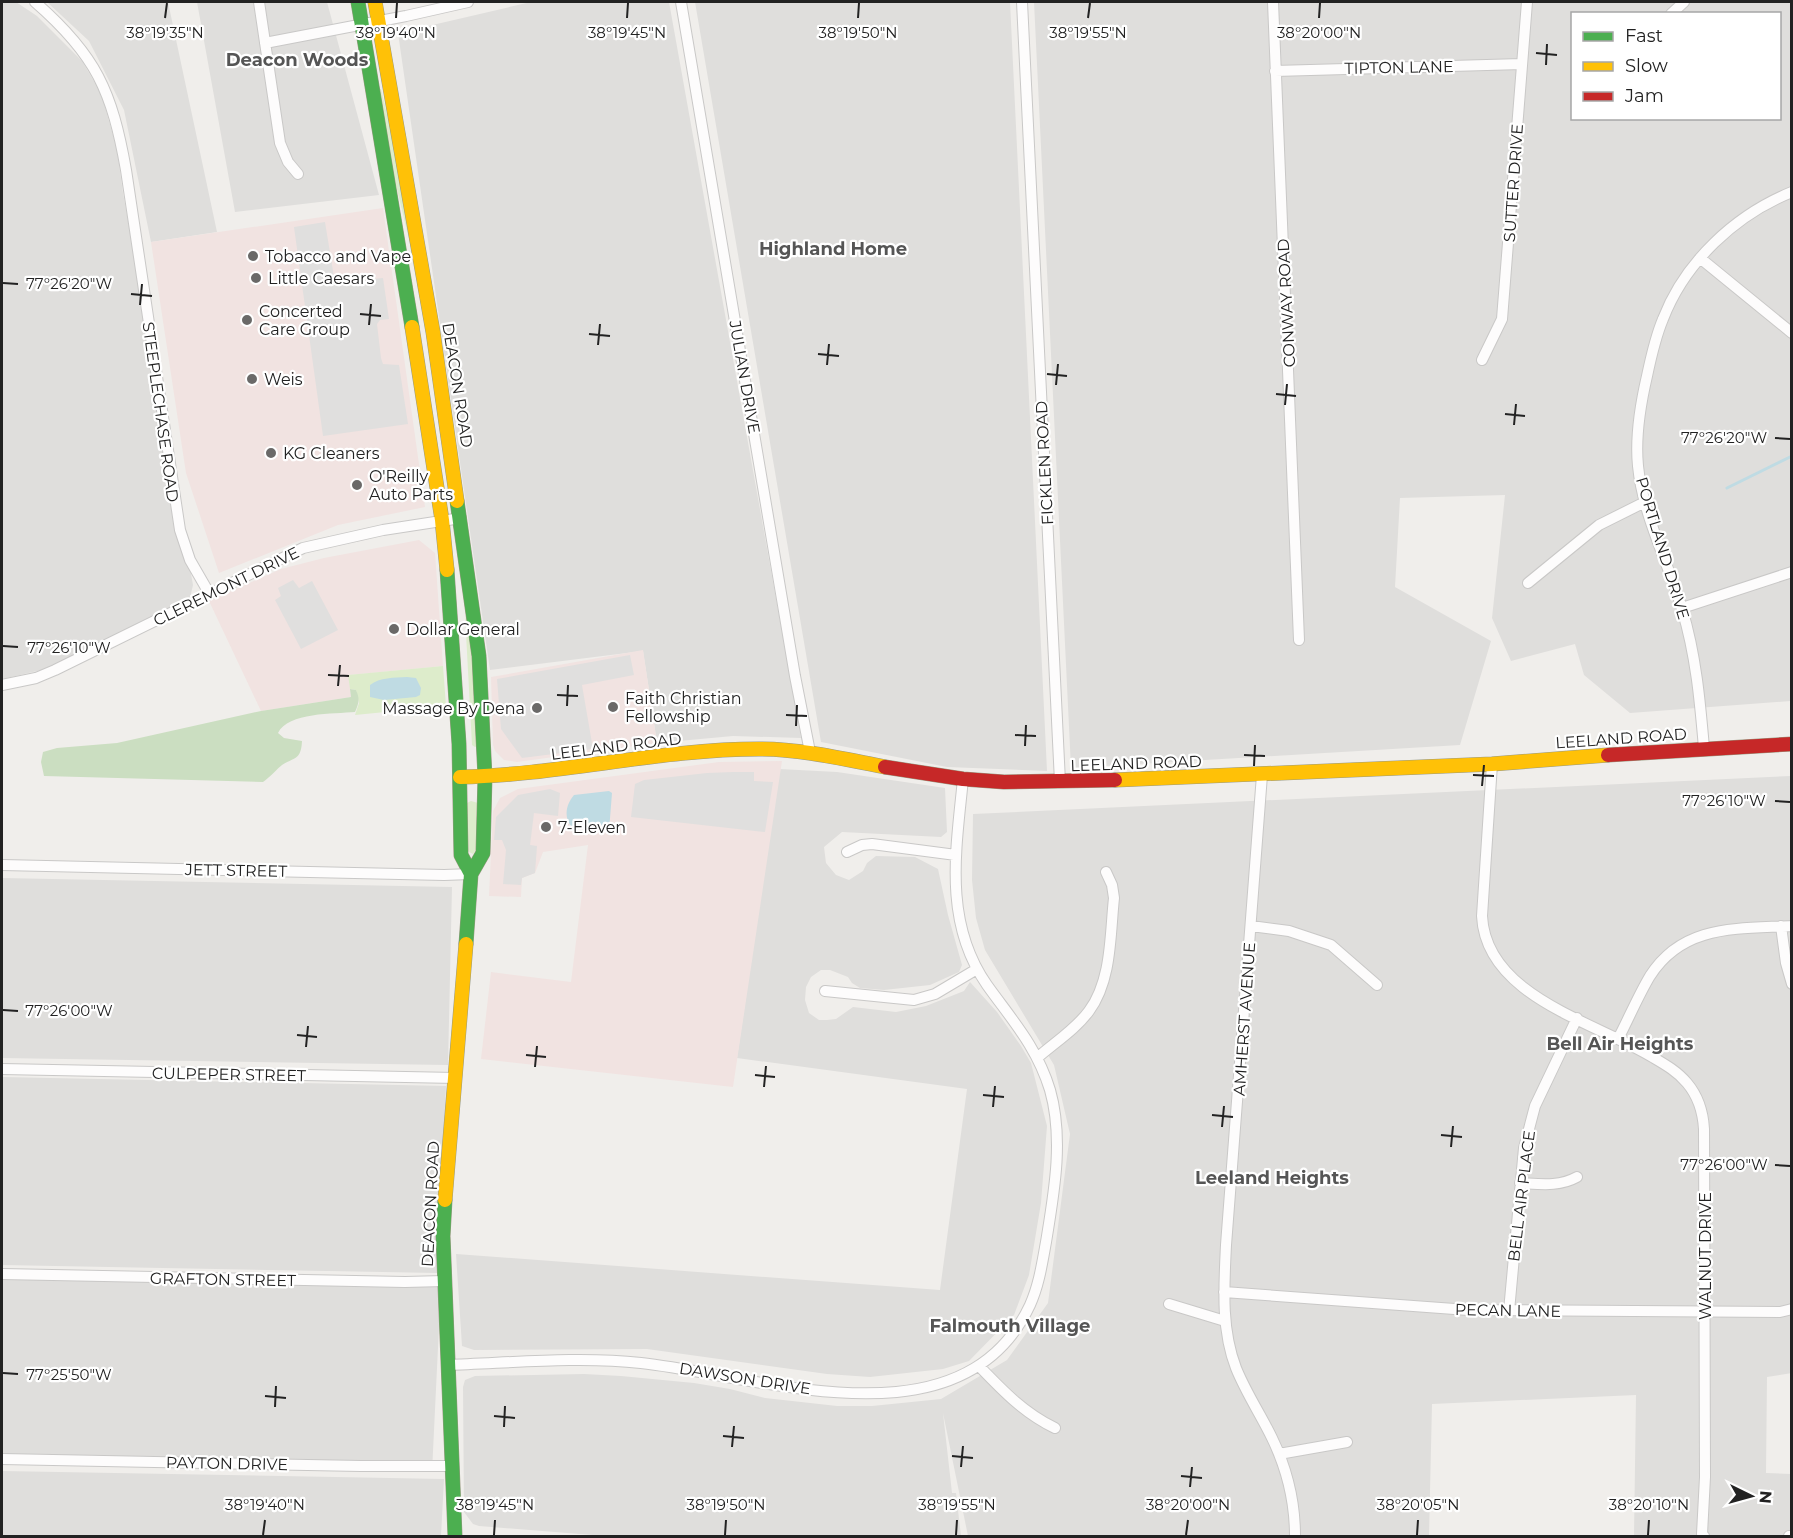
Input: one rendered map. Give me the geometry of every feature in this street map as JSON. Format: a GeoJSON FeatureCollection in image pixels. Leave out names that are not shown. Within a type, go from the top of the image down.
{"type":"FeatureCollection","features":[{"type":"Feature","properties":{"kind":"main road","name":"DEACON ROAD"},"geometry":{"type":"LineString","coordinates":[[358,2],[414,336],[442,520],[450,594],[460,777],[461,855],[471,874]]}},
{"type":"Feature","properties":{"kind":"main road","name":"DEACON ROAD"},"geometry":{"type":"LineString","coordinates":[[375,2],[434,332],[479,656],[485,777],[483,853],[471,874],[446,1181],[444,1281],[455,1536]]}},
{"type":"Feature","properties":{"kind":"main road","name":"LEELAND ROAD"},"geometry":{"type":"LineString","coordinates":[[485,777],[719,750],[761,749],[810,752],[898,770],[963,779],[1060,782],[1492,764],[1704,748],[1791,744]]}},
{"type":"Feature","properties":{"kind":"main road"},"geometry":{"type":"LineString","coordinates":[[460,777],[485,777]]}},
{"type":"Feature","properties":{"kind":"street","name":"STEEPLECHASE ROAD"},"geometry":{"type":"LineString","coordinates":[[35,2],[57,22],[87,56],[107,93],[114,113],[126,170],[180,530],[190,560],[209,593]]}},
{"type":"Feature","properties":{"kind":"street"},"geometry":{"type":"LineString","coordinates":[[259,2],[280,143],[288,162],[298,174]]}},
{"type":"Feature","properties":{"kind":"street"},"geometry":{"type":"LineString","coordinates":[[265,43],[468,2]]}},
{"type":"Feature","properties":{"kind":"street","name":"JULIAN DRIVE"},"geometry":{"type":"LineString","coordinates":[[681,2],[795,676],[810,752]]}},
{"type":"Feature","properties":{"kind":"street","name":"FICKLEN ROAD"},"geometry":{"type":"LineString","coordinates":[[1022,2],[1060,782]]}},
{"type":"Feature","properties":{"kind":"street","name":"CONWAY ROAD"},"geometry":{"type":"LineString","coordinates":[[1273,2],[1299,640]]}},
{"type":"Feature","properties":{"kind":"street","name":"SUTTER DRIVE"},"geometry":{"type":"LineString","coordinates":[[1482,360],[1502,319],[1527,2]]}},
{"type":"Feature","properties":{"kind":"street","name":"TIPTON LANE"},"geometry":{"type":"LineString","coordinates":[[1275,70],[1522,64]]}},
{"type":"Feature","properties":{"kind":"street","name":"PORTLAND DRIVE"},"geometry":{"type":"LineString","coordinates":[[1704,748],[1695,664],[1682,608],[1645,502],[1638,466],[1638,421],[1645,383],[1662,320],[1682,282],[1700,258],[1736,224],[1758,208],[1791,192]]}},
{"type":"Feature","properties":{"kind":"street"},"geometry":{"type":"LineString","coordinates":[[1700,258],[1791,333]]}},
{"type":"Feature","properties":{"kind":"street"},"geometry":{"type":"LineString","coordinates":[[1528,584],[1599,525],[1645,502]]}},
{"type":"Feature","properties":{"kind":"street","name":"CLEREMONT DRIVE"},"geometry":{"type":"LineString","coordinates":[[2,685],[36,678],[55,670],[303,548],[383,530],[461,518]]}},
{"type":"Feature","properties":{"kind":"street"},"geometry":{"type":"LineString","coordinates":[[1682,608],[1791,572]]}},
{"type":"Feature","properties":{"kind":"street","name":"WALNUT DRIVE"},"geometry":{"type":"LineString","coordinates":[[1492,764],[1482,915],[1486,940],[1497,962],[1520,985],[1645,1053],[1681,1076],[1695,1094],[1701,1109],[1704,1129],[1705,1313],[1705,1478],[1702,1536]]}},
{"type":"Feature","properties":{"kind":"street","name":"AMHERST AVENUE"},"geometry":{"type":"LineString","coordinates":[[1262,775],[1224,1292],[1225,1321],[1236,1368],[1279,1454],[1293,1502],[1295,1536]]}},
{"type":"Feature","properties":{"kind":"street","name":"DAWSON DRIVE"},"geometry":{"type":"LineString","coordinates":[[447,1365],[637,1362],[688,1368],[804,1389],[897,1392],[939,1385],[956,1379],[979,1366],[1010,1337],[1030,1305],[1040,1277],[1054,1198],[1056,1132],[1050,1093],[1037,1058],[1026,1037],[977,969],[968,948],[957,906],[955,885],[963,779]]}},
{"type":"Feature","properties":{"kind":"street"},"geometry":{"type":"LineString","coordinates":[[847,852],[862,845],[872,844],[956,855]]}},
{"type":"Feature","properties":{"kind":"street","name":"JETT STREET"},"geometry":{"type":"LineString","coordinates":[[2,865],[471,874]]}},
{"type":"Feature","properties":{"kind":"street"},"geometry":{"type":"LineString","coordinates":[[1037,1058],[1084,1017],[1096,1000],[1103,984],[1114,898],[1112,885],[1106,872]]}},
{"type":"Feature","properties":{"kind":"street"},"geometry":{"type":"LineString","coordinates":[[1251,926],[1289,931],[1331,945],[1377,985]]}},
{"type":"Feature","properties":{"kind":"street"},"geometry":{"type":"LineString","coordinates":[[1618,1039],[1649,977],[1668,953],[1700,935],[1723,929],[1786,926],[1786,963],[1791,984]]}},
{"type":"Feature","properties":{"kind":"street"},"geometry":{"type":"LineString","coordinates":[[825,991],[914,1000],[935,994],[977,969]]}},
{"type":"Feature","properties":{"kind":"street","name":"BELL AIR PLACE"},"geometry":{"type":"LineString","coordinates":[[1509,1311],[1524,1148],[1535,1106],[1577,1018]]}},
{"type":"Feature","properties":{"kind":"street","name":"CULPEPER STREET"},"geometry":{"type":"LineString","coordinates":[[2,1069],[456,1078]]}},
{"type":"Feature","properties":{"kind":"street"},"geometry":{"type":"LineString","coordinates":[[1520,1183],[1551,1185],[1577,1177]]}},
{"type":"Feature","properties":{"kind":"street","name":"GRAFTON STREET"},"geometry":{"type":"LineString","coordinates":[[2,1274],[444,1281]]}},
{"type":"Feature","properties":{"kind":"street","name":"PECAN LANE"},"geometry":{"type":"LineString","coordinates":[[1224,1292],[1385,1305],[1509,1311],[1705,1313],[1780,1312],[1791,1309]]}},
{"type":"Feature","properties":{"kind":"street"},"geometry":{"type":"LineString","coordinates":[[1169,1304],[1225,1321]]}},
{"type":"Feature","properties":{"kind":"street"},"geometry":{"type":"LineString","coordinates":[[979,1366],[1006,1396],[1021,1408],[1055,1428]]}},
{"type":"Feature","properties":{"kind":"street"},"geometry":{"type":"LineString","coordinates":[[1279,1454],[1347,1442]]}},
{"type":"Feature","properties":{"kind":"street","name":"PAYTON DRIVE"},"geometry":{"type":"LineString","coordinates":[[2,1459],[452,1466]]}},
{"type":"Feature","properties":{"kind":"shaded area"},"geometry":{"type":"Polygon","coordinates":[[[2,2],[16,2],[37,16],[82,61],[101,93],[117,149],[193,585],[190,598],[46,669],[2,679],[2,2]]]}},
{"type":"Feature","properties":{"kind":"shaded area"},"geometry":{"type":"Polygon","coordinates":[[[47,2],[168,2],[217,232],[151,242],[124,110],[89,41],[47,2]]]}},
{"type":"Feature","properties":{"kind":"shaded area"},"geometry":{"type":"Polygon","coordinates":[[[197,2],[327,2],[379,195],[235,212],[197,2]]]}},
{"type":"Feature","properties":{"kind":"shaded area"},"geometry":{"type":"Polygon","coordinates":[[[531,2],[669,2],[801,738],[733,736],[657,743],[643,651],[490,670],[398,33],[531,2]]]}},
{"type":"Feature","properties":{"kind":"shaded area"},"geometry":{"type":"Polygon","coordinates":[[[695,2],[1010,2],[1047,771],[947,767],[821,742],[695,2]]]}},
{"type":"Feature","properties":{"kind":"shaded area"},"geometry":{"type":"Polygon","coordinates":[[[1034,2],[1791,2],[1791,701],[1630,713],[1584,675],[1575,644],[1511,661],[1492,618],[1505,495],[1400,498],[1395,587],[1491,641],[1460,745],[1071,768],[1034,2]]]}},
{"type":"Feature","properties":{"kind":"shaded area"},"geometry":{"type":"Polygon","coordinates":[[[383,208],[425,507],[338,525],[219,573],[186,473],[151,242],[383,208]]]}},
{"type":"Feature","properties":{"kind":"shaded area"},"geometry":{"type":"Polygon","coordinates":[[[325,222],[336,281],[383,278],[389,319],[380,320],[377,324],[381,358],[383,364],[399,365],[408,424],[323,436],[294,227],[325,222]]]}},
{"type":"Feature","properties":{"kind":"shaded area"},"geometry":{"type":"Polygon","coordinates":[[[419,540],[435,553],[443,666],[349,675],[351,697],[261,711],[209,601],[281,569],[324,558],[419,540]]]}},
{"type":"Feature","properties":{"kind":"shaded area"},"geometry":{"type":"Polygon","coordinates":[[[293,580],[299,588],[312,581],[338,630],[301,649],[275,600],[281,596],[278,588],[293,580]]]}},
{"type":"Feature","properties":{"kind":"shaded area"},"geometry":{"type":"Polygon","coordinates":[[[643,650],[657,743],[517,762],[504,760],[495,751],[491,677],[643,650]]]}},
{"type":"Feature","properties":{"kind":"shaded area"},"geometry":{"type":"Polygon","coordinates":[[[630,655],[634,675],[582,685],[593,749],[522,758],[501,729],[497,679],[630,655]]]}},
{"type":"Feature","properties":{"kind":"shaded area"},"geometry":{"type":"Polygon","coordinates":[[[782,761],[733,1087],[481,1059],[491,972],[571,982],[588,845],[543,852],[535,873],[522,878],[521,897],[489,896],[493,811],[500,798],[518,789],[719,762],[782,761]]]}},
{"type":"Feature","properties":{"kind":"shaded area"},"geometry":{"type":"Polygon","coordinates":[[[779,769],[837,772],[945,788],[947,832],[941,837],[842,832],[824,847],[826,863],[836,875],[849,880],[863,871],[867,863],[876,856],[915,857],[938,869],[962,965],[959,972],[930,985],[884,990],[860,988],[848,977],[830,970],[821,970],[811,977],[806,987],[805,1000],[809,1013],[819,1020],[827,1020],[836,1019],[853,1007],[896,1012],[926,1006],[964,991],[970,982],[997,1012],[1021,1046],[1031,1063],[1047,1126],[1041,1203],[1029,1275],[1014,1315],[969,1361],[943,1369],[870,1377],[827,1374],[647,1349],[474,1350],[462,1346],[456,1254],[940,1290],[967,1089],[737,1058],[779,769]]]}},
{"type":"Feature","properties":{"kind":"shaded area"},"geometry":{"type":"Polygon","coordinates":[[[754,772],[754,781],[773,782],[765,832],[631,817],[635,784],[644,780],[707,773],[754,772]]]}},
{"type":"Feature","properties":{"kind":"shaded area"},"geometry":{"type":"Polygon","coordinates":[[[1791,776],[1792,1373],[1767,1377],[1766,1473],[1791,1474],[1791,1536],[1634,1536],[1636,1395],[1432,1404],[1429,1536],[968,1536],[943,1413],[952,1493],[956,1493],[961,1536],[605,1536],[479,1526],[473,1524],[464,1512],[463,1387],[465,1380],[475,1376],[584,1374],[621,1376],[694,1383],[765,1398],[837,1406],[872,1406],[941,1399],[1007,1360],[1048,1303],[1070,1134],[1054,1065],[985,950],[976,918],[972,880],[973,814],[1791,776]]]}},
{"type":"Feature","properties":{"kind":"shaded area"},"geometry":{"type":"Polygon","coordinates":[[[550,789],[560,793],[558,816],[534,813],[530,845],[537,846],[535,873],[522,878],[521,885],[503,884],[506,850],[502,840],[494,840],[496,817],[518,795],[550,789]]]}},
{"type":"Feature","properties":{"kind":"shaded area"},"geometry":{"type":"Polygon","coordinates":[[[2,878],[452,887],[448,1065],[2,1058],[2,878]]]}},
{"type":"Feature","properties":{"kind":"shaded area"},"geometry":{"type":"Polygon","coordinates":[[[2,1077],[446,1086],[437,1273],[2,1265],[2,1077]]]}},
{"type":"Feature","properties":{"kind":"shaded area"},"geometry":{"type":"Polygon","coordinates":[[[2,1276],[441,1285],[432,1472],[2,1464],[2,1276]]]}},
{"type":"Feature","properties":{"kind":"shaded area"},"geometry":{"type":"Polygon","coordinates":[[[2,1471],[444,1479],[441,1536],[2,1536],[2,1471]]]}},
{"type":"Feature","properties":{"kind":"green space"},"geometry":{"type":"Polygon","coordinates":[[[379,89],[381,89],[401,173],[413,256],[394,177],[379,89]]]}},
{"type":"Feature","properties":{"kind":"green space"},"geometry":{"type":"Polygon","coordinates":[[[465,615],[471,646],[478,746],[475,747],[472,745],[465,615]]]}},
{"type":"Feature","properties":{"kind":"green space"},"geometry":{"type":"Polygon","coordinates":[[[443,666],[446,706],[355,715],[359,703],[356,690],[350,689],[348,675],[443,666]]]}},
{"type":"Feature","properties":{"kind":"green space"},"geometry":{"type":"Polygon","coordinates":[[[350,689],[356,690],[358,696],[355,712],[312,715],[291,721],[283,726],[278,733],[284,738],[302,741],[299,755],[282,765],[263,782],[44,776],[41,762],[43,752],[57,748],[117,743],[261,711],[351,697],[350,689]]]}},
{"type":"Feature","properties":{"kind":"green space"},"geometry":{"type":"Polygon","coordinates":[[[471,801],[478,803],[478,847],[473,854],[467,849],[467,803],[471,801]]]}},
{"type":"Feature","properties":{"kind":"water"},"geometry":{"type":"Polygon","coordinates":[[[387,678],[416,678],[421,688],[420,695],[384,700],[370,697],[370,685],[374,682],[387,678]]]}},
{"type":"Feature","properties":{"kind":"water"},"geometry":{"type":"Polygon","coordinates":[[[609,791],[612,793],[609,831],[571,826],[567,818],[567,810],[574,795],[609,791]]]}},
{"type":"Feature","properties":{"kind":"waterway"},"geometry":{"type":"LineString","coordinates":[[1727,488],[1792,456]]}},
{"type":"Feature","properties":{"kind":"traffic: fast"},"geometry":{"type":"LineString","coordinates":[[358,2],[412,327]]}},
{"type":"Feature","properties":{"kind":"traffic: fast"},"geometry":{"type":"LineString","coordinates":[[457,501],[479,656],[485,777],[483,853],[471,874],[466,944]]}},
{"type":"Feature","properties":{"kind":"traffic: fast"},"geometry":{"type":"LineString","coordinates":[[447,570],[459,744],[461,855],[471,874]]}},
{"type":"Feature","properties":{"kind":"traffic: fast"},"geometry":{"type":"LineString","coordinates":[[445,1200],[443,1236],[455,1536]]}},
{"type":"Feature","properties":{"kind":"traffic: slow"},"geometry":{"type":"LineString","coordinates":[[375,2],[433,332],[457,501]]}},
{"type":"Feature","properties":{"kind":"traffic: slow"},"geometry":{"type":"LineString","coordinates":[[412,327],[442,520],[447,570]]}},
{"type":"Feature","properties":{"kind":"traffic: slow"},"geometry":{"type":"LineString","coordinates":[[460,777],[535,772],[685,753],[759,749],[807,753],[885,767]]}},
{"type":"Feature","properties":{"kind":"traffic: slow"},"geometry":{"type":"LineString","coordinates":[[1115,780],[1492,764],[1608,755]]}},
{"type":"Feature","properties":{"kind":"traffic: slow"},"geometry":{"type":"LineString","coordinates":[[445,1200],[466,944]]}},
{"type":"Feature","properties":{"kind":"traffic: jam"},"geometry":{"type":"LineString","coordinates":[[1608,755],[1792,744]]}},
{"type":"Feature","properties":{"kind":"traffic: jam"},"geometry":{"type":"LineString","coordinates":[[885,767],[963,779],[1004,782],[1115,780]]}},
{"type":"Feature","properties":{"kind":"place","name":"Tobacco and Vape"},"geometry":{"type":"Point","coordinates":[253,256]}},
{"type":"Feature","properties":{"kind":"place","name":"Little Caesars"},"geometry":{"type":"Point","coordinates":[256,278]}},
{"type":"Feature","properties":{"kind":"place","name":"Concerted Care Group"},"geometry":{"type":"Point","coordinates":[247,320]}},
{"type":"Feature","properties":{"kind":"place","name":"Weis"},"geometry":{"type":"Point","coordinates":[252,379]}},
{"type":"Feature","properties":{"kind":"place","name":"KG Cleaners"},"geometry":{"type":"Point","coordinates":[271,453]}},
{"type":"Feature","properties":{"kind":"place","name":"O'Reilly Auto Parts"},"geometry":{"type":"Point","coordinates":[357,485]}},
{"type":"Feature","properties":{"kind":"place","name":"Dollar General"},"geometry":{"type":"Point","coordinates":[394,629]}},
{"type":"Feature","properties":{"kind":"place","name":"Faith Christian Fellowship"},"geometry":{"type":"Point","coordinates":[613,707]}},
{"type":"Feature","properties":{"kind":"place","name":"Massage By Dena"},"geometry":{"type":"Point","coordinates":[537,708]}},
{"type":"Feature","properties":{"kind":"place","name":"7-Eleven"},"geometry":{"type":"Point","coordinates":[546,827]}},
{"type":"Feature","properties":{"kind":"district","name":"Deacon Woods"},"geometry":{"type":"Point","coordinates":[297,60]}},
{"type":"Feature","properties":{"kind":"district","name":"Highland Home"},"geometry":{"type":"Point","coordinates":[833,249]}},
{"type":"Feature","properties":{"kind":"district","name":"Bell Air Heights"},"geometry":{"type":"Point","coordinates":[1620,1044]}},
{"type":"Feature","properties":{"kind":"district","name":"Leeland Heights"},"geometry":{"type":"Point","coordinates":[1272,1178]}},
{"type":"Feature","properties":{"kind":"district","name":"Falmouth Village"},"geometry":{"type":"Point","coordinates":[1010,1326]}}]}
